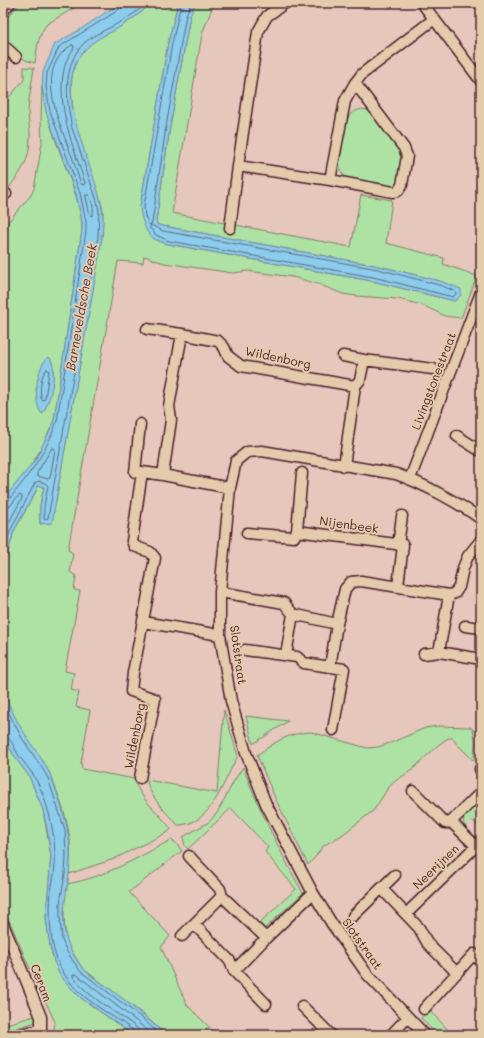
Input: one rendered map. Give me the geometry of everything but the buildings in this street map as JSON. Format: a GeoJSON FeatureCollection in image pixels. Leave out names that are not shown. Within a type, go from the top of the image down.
{"type":"FeatureCollection","features":[{"type":"Feature","properties":{"kind":"street"},"geometry":{"type":"LineString","coordinates":[[3,11],[10,3]]}},
{"type":"Feature","properties":{"kind":"street"},"geometry":{"type":"LineString","coordinates":[[230,228],[258,32],[267,16],[285,3]]}},
{"type":"Feature","properties":{"kind":"street"},"geometry":{"type":"LineString","coordinates":[[422,3],[481,81]]}},
{"type":"Feature","properties":{"kind":"street"},"geometry":{"type":"LineString","coordinates":[[330,180],[346,101],[355,83],[362,74],[434,18]]}},
{"type":"Feature","properties":{"kind":"street"},"geometry":{"type":"LineString","coordinates":[[3,45],[16,57]]}},
{"type":"Feature","properties":{"kind":"street"},"geometry":{"type":"LineString","coordinates":[[238,166],[330,180],[393,192],[398,190],[402,185],[407,156],[404,148],[355,83]]}},
{"type":"Feature","properties":{"kind":"street","name":"Livingstonestraat"},"geometry":{"type":"LineString","coordinates":[[410,479],[481,292]]}},
{"type":"Feature","properties":{"kind":"street","name":"Wildenborg"},"geometry":{"type":"LineString","coordinates":[[147,329],[218,341],[224,347],[228,356],[241,366],[355,386]]}},
{"type":"Feature","properties":{"kind":"street"},"geometry":{"type":"LineString","coordinates":[[162,475],[171,420],[169,406],[182,334]]}},
{"type":"Feature","properties":{"kind":"street"},"geometry":{"type":"LineString","coordinates":[[343,356],[433,369]]}},
{"type":"Feature","properties":{"kind":"street"},"geometry":{"type":"LineString","coordinates":[[344,466],[355,386],[360,380],[364,360]]}},
{"type":"Feature","properties":{"kind":"street"},"geometry":{"type":"LineString","coordinates":[[140,424],[135,472],[162,475],[230,488]]}},
{"type":"Feature","properties":{"kind":"street"},"geometry":{"type":"LineString","coordinates":[[457,436],[480,449]]}},
{"type":"Feature","properties":{"kind":"street","name":"Slotstraat"},"geometry":{"type":"LineString","coordinates":[[425,1035],[367,974],[332,924],[313,893],[266,804],[246,753],[231,701],[220,635],[220,592],[230,488],[236,461],[247,452],[262,451],[396,474],[410,479],[464,508],[481,520]]}},
{"type":"Feature","properties":{"kind":"street","name":"Wildenborg"},"geometry":{"type":"LineString","coordinates":[[140,778],[155,699],[131,691],[133,673],[155,558],[150,552],[134,546],[132,541],[142,472]]}},
{"type":"Feature","properties":{"kind":"street"},"geometry":{"type":"LineString","coordinates":[[297,531],[302,473]]}},
{"type":"Feature","properties":{"kind":"street"},"geometry":{"type":"LineString","coordinates":[[398,586],[403,545],[398,544],[402,516]]}},
{"type":"Feature","properties":{"kind":"street","name":"Nijenbeek"},"geometry":{"type":"LineString","coordinates":[[246,533],[289,538],[294,537],[297,531],[398,544]]}},
{"type":"Feature","properties":{"kind":"street"},"geometry":{"type":"LineString","coordinates":[[330,667],[337,624],[345,589],[351,582],[362,581],[450,595],[455,593],[459,587],[463,568],[468,556],[481,540]]}},
{"type":"Feature","properties":{"kind":"street"},"geometry":{"type":"LineString","coordinates":[[220,592],[284,603],[293,614],[337,624]]}},
{"type":"Feature","properties":{"kind":"street"},"geometry":{"type":"LineString","coordinates":[[439,652],[450,595]]}},
{"type":"Feature","properties":{"kind":"street"},"geometry":{"type":"LineString","coordinates":[[286,656],[293,614]]}},
{"type":"Feature","properties":{"kind":"street"},"geometry":{"type":"LineString","coordinates":[[143,622],[220,635]]}},
{"type":"Feature","properties":{"kind":"street"},"geometry":{"type":"LineString","coordinates":[[465,626],[481,628]]}},
{"type":"Feature","properties":{"kind":"street"},"geometry":{"type":"LineString","coordinates":[[246,650],[296,657],[304,663],[344,669],[333,730]]}},
{"type":"Feature","properties":{"kind":"street"},"geometry":{"type":"LineString","coordinates":[[424,654],[439,652],[481,659]]}},
{"type":"Feature","properties":{"kind":"street","name":"Neerijnen"},"geometry":{"type":"LineString","coordinates":[[406,914],[476,846],[451,822],[445,823],[413,791]]}},
{"type":"Feature","properties":{"kind":"street"},"geometry":{"type":"LineString","coordinates":[[451,822],[481,792]]}},
{"type":"Feature","properties":{"kind":"street"},"geometry":{"type":"LineString","coordinates":[[189,856],[220,889],[222,896],[266,938]]}},
{"type":"Feature","properties":{"kind":"street","name":"Neerijnen"},"geometry":{"type":"LineString","coordinates":[[353,916],[395,875]]}},
{"type":"Feature","properties":{"kind":"street"},"geometry":{"type":"LineString","coordinates":[[382,889],[419,928],[428,944],[457,973]]}},
{"type":"Feature","properties":{"kind":"street"},"geometry":{"type":"LineString","coordinates":[[234,971],[313,893]]}},
{"type":"Feature","properties":{"kind":"street"},"geometry":{"type":"LineString","coordinates":[[182,936],[222,896]]}},
{"type":"Feature","properties":{"kind":"street","name":"Ceram"},"geometry":{"type":"LineString","coordinates":[[3,924],[41,1017],[42,1029],[18,1035]]}},
{"type":"Feature","properties":{"kind":"street"},"geometry":{"type":"LineString","coordinates":[[194,924],[230,961],[234,971],[266,1004]]}},
{"type":"Feature","properties":{"kind":"street"},"geometry":{"type":"LineString","coordinates":[[424,1009],[474,954],[481,962]]}},
{"type":"Feature","properties":{"kind":"street"},"geometry":{"type":"LineString","coordinates":[[302,1006],[331,1035]]}},
{"type":"Feature","properties":{"kind":"street"},"geometry":{"type":"LineString","coordinates":[[392,1035],[408,1017]]}},
{"type":"Feature","properties":{"kind":"green space"},"geometry":{"type":"Polygon","coordinates":[[[20,3],[82,3],[47,24],[40,37],[35,63],[25,60],[3,38],[3,22],[20,3]]]}},
{"type":"Feature","properties":{"kind":"green space"},"geometry":{"type":"Polygon","coordinates":[[[151,3],[178,3],[168,43],[140,207],[154,239],[168,244],[372,281],[455,301],[440,281],[379,266],[158,225],[156,221],[170,127],[190,16],[195,3],[214,3],[202,34],[172,213],[351,247],[361,195],[392,200],[386,243],[444,258],[443,264],[477,276],[461,318],[445,316],[422,305],[398,299],[343,294],[318,284],[293,277],[248,271],[233,273],[164,263],[144,256],[143,263],[118,261],[68,550],[73,553],[70,572],[76,576],[74,590],[80,591],[65,671],[74,673],[71,690],[79,692],[76,707],[90,710],[81,763],[82,769],[134,779],[145,800],[171,829],[168,832],[114,859],[69,874],[70,840],[67,823],[57,793],[50,774],[15,719],[3,689],[3,570],[14,531],[39,485],[44,487],[40,505],[40,524],[52,522],[102,237],[103,210],[76,127],[72,105],[71,93],[73,69],[83,49],[92,42],[131,20],[151,3]]]}},
{"type":"Feature","properties":{"kind":"green space"},"geometry":{"type":"Polygon","coordinates":[[[24,67],[34,68],[28,111],[30,145],[24,165],[7,190],[3,187],[3,104],[24,80],[24,67]]]}},
{"type":"Feature","properties":{"kind":"green space"},"geometry":{"type":"Polygon","coordinates":[[[42,87],[57,145],[78,204],[82,230],[54,420],[50,431],[33,463],[3,500],[3,228],[31,195],[34,189],[42,143],[42,87]],[[47,358],[41,371],[36,390],[47,404],[52,387],[53,375],[50,358],[47,358]]]}},
{"type":"Feature","properties":{"kind":"green space"},"geometry":{"type":"Polygon","coordinates":[[[362,109],[372,113],[400,149],[403,156],[397,184],[393,187],[352,181],[343,175],[339,166],[346,121],[352,113],[362,109]]]}},
{"type":"Feature","properties":{"kind":"green space"},"geometry":{"type":"Polygon","coordinates":[[[224,710],[238,756],[216,800],[200,818],[190,823],[178,825],[155,798],[148,786],[147,780],[217,793],[224,710]]]}},
{"type":"Feature","properties":{"kind":"green space"},"geometry":{"type":"Polygon","coordinates":[[[246,716],[288,721],[253,744],[246,716]]]}},
{"type":"Feature","properties":{"kind":"green space"},"geometry":{"type":"Polygon","coordinates":[[[438,726],[470,727],[473,729],[475,740],[474,761],[455,742],[453,738],[448,738],[437,746],[411,771],[395,781],[388,788],[374,810],[342,835],[323,846],[308,865],[274,796],[257,755],[282,739],[295,734],[311,732],[367,748],[378,747],[425,728],[438,726]]]}},
{"type":"Feature","properties":{"kind":"green space"},"geometry":{"type":"Polygon","coordinates":[[[3,737],[29,776],[43,810],[51,856],[46,918],[54,961],[81,998],[133,1035],[48,1035],[53,1034],[55,1022],[3,906],[3,737]]]}},
{"type":"Feature","properties":{"kind":"green space"},"geometry":{"type":"Polygon","coordinates":[[[243,767],[271,831],[303,893],[264,929],[259,923],[296,889],[265,852],[268,847],[231,808],[188,849],[185,846],[183,837],[209,822],[217,813],[243,767]]]}},
{"type":"Feature","properties":{"kind":"green space"},"geometry":{"type":"Polygon","coordinates":[[[481,798],[481,829],[472,820],[465,827],[465,814],[481,798]]]}},
{"type":"Feature","properties":{"kind":"green space"},"geometry":{"type":"Polygon","coordinates":[[[171,840],[175,842],[182,851],[129,892],[170,936],[161,947],[187,1005],[217,1035],[166,1035],[144,1015],[82,968],[66,940],[64,904],[67,884],[108,872],[171,840]]]}},
{"type":"Feature","properties":{"kind":"green space"},"geometry":{"type":"Polygon","coordinates":[[[429,1010],[453,1035],[437,1035],[421,1018],[429,1010]]]}},
{"type":"Feature","properties":{"kind":"green space"},"geometry":{"type":"Polygon","coordinates":[[[35,1016],[36,1022],[3,1032],[3,1025],[35,1016]]]}},
{"type":"Feature","properties":{"kind":"water","name":"Barneveldsche Beek"},"geometry":{"type":"Polygon","coordinates":[[[120,3],[151,3],[134,18],[98,39],[86,48],[74,68],[71,87],[73,107],[78,129],[102,208],[103,226],[52,523],[40,524],[40,505],[44,487],[39,485],[14,531],[3,570],[3,500],[36,459],[54,420],[82,230],[82,222],[76,194],[46,112],[42,87],[43,72],[55,44],[120,3]]]}},
{"type":"Feature","properties":{"kind":"water"},"geometry":{"type":"Polygon","coordinates":[[[178,3],[195,3],[190,16],[170,127],[156,221],[158,225],[379,266],[440,281],[461,289],[461,295],[455,301],[372,281],[168,244],[156,240],[147,232],[140,207],[168,43],[178,3]]]}},
{"type":"Feature","properties":{"kind":"water"},"geometry":{"type":"Polygon","coordinates":[[[49,357],[52,362],[53,369],[52,386],[48,402],[42,414],[37,402],[37,384],[41,368],[49,357]]]}},
{"type":"Feature","properties":{"kind":"water"},"geometry":{"type":"Polygon","coordinates":[[[3,689],[16,720],[48,770],[66,822],[70,856],[64,925],[66,938],[72,951],[81,966],[87,972],[166,1035],[133,1035],[81,998],[59,974],[50,946],[46,918],[51,856],[47,829],[43,810],[29,776],[3,737],[3,689]]]}}]}
